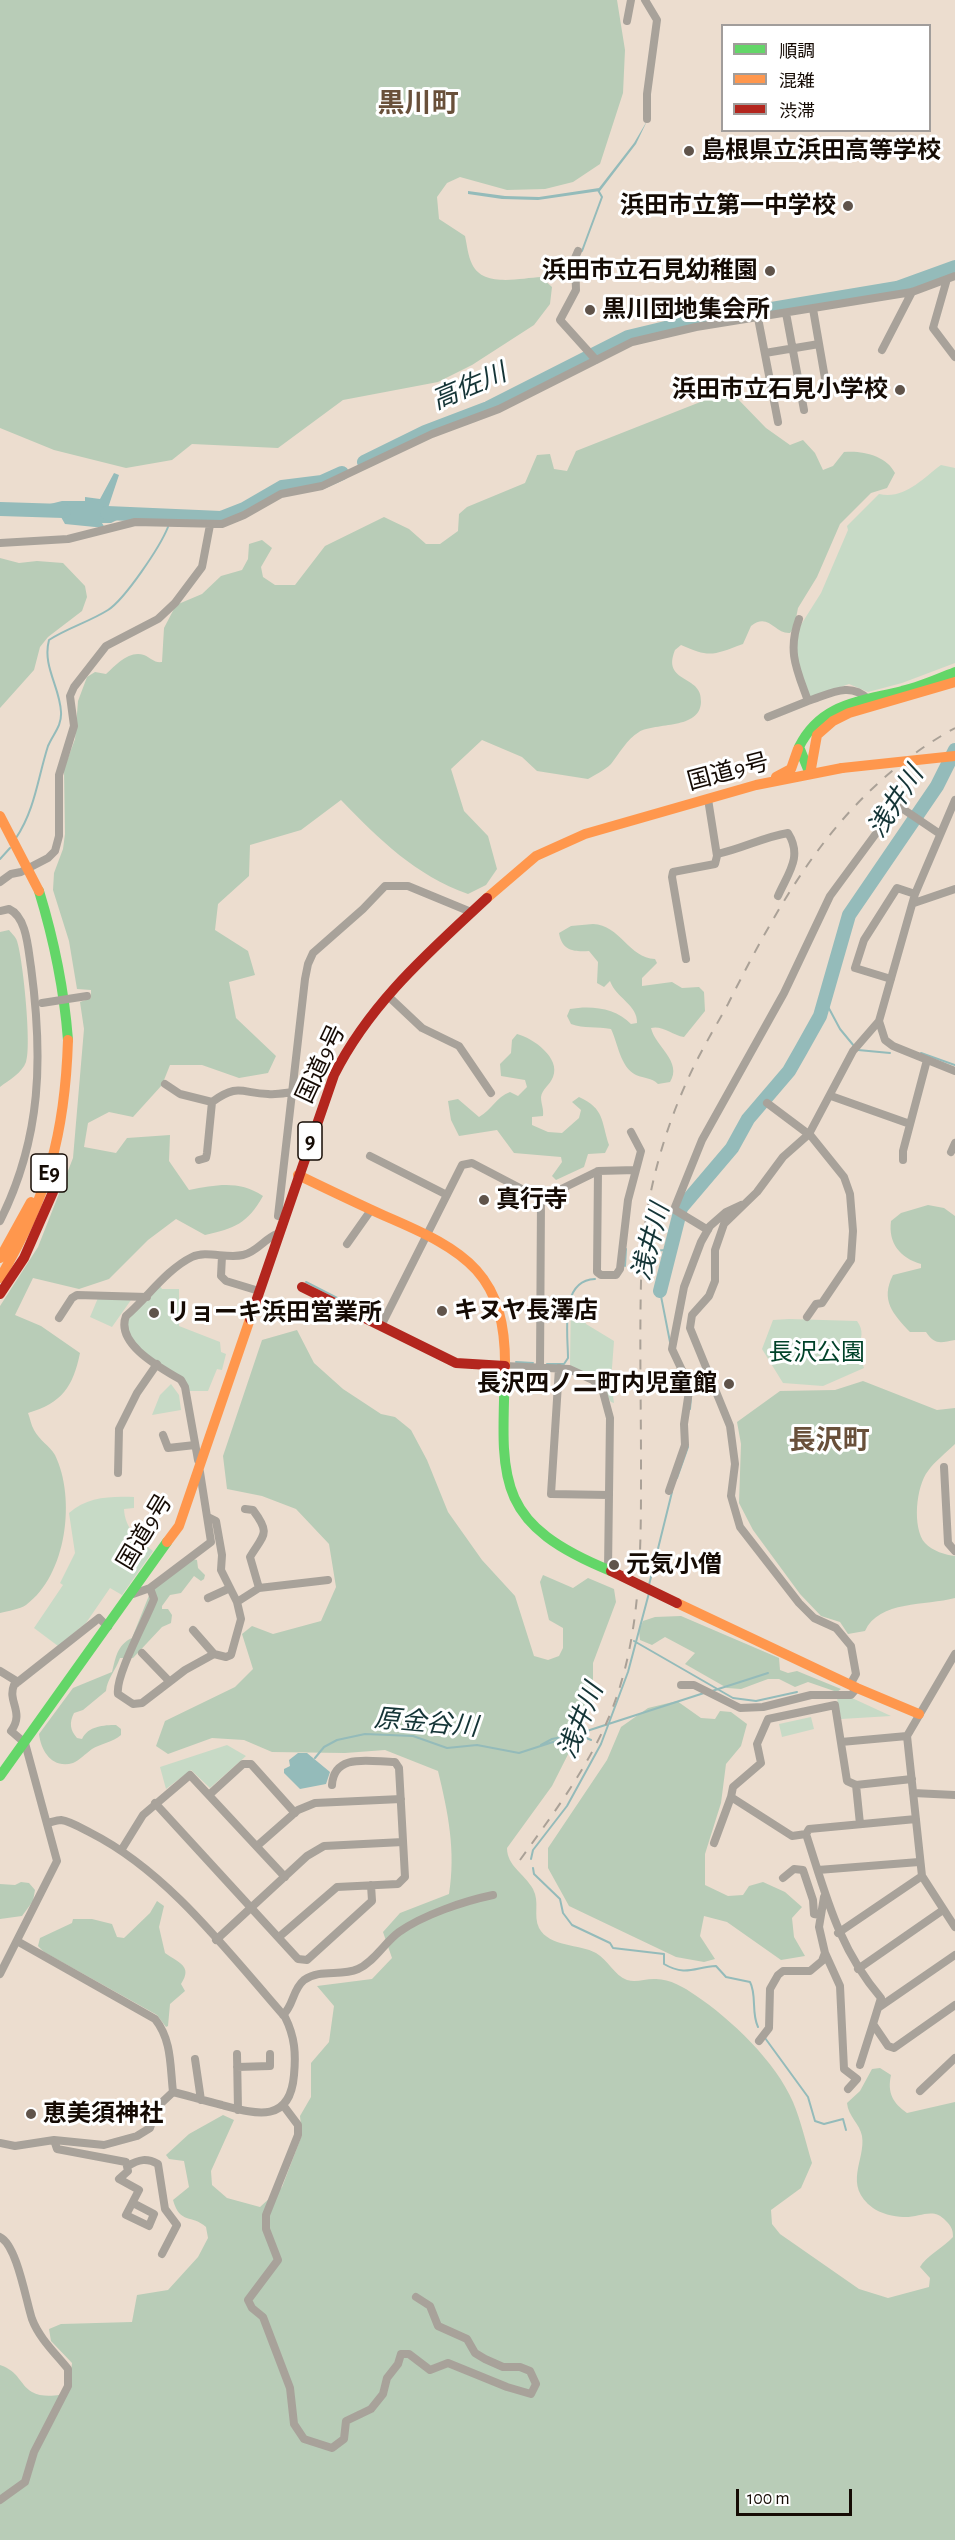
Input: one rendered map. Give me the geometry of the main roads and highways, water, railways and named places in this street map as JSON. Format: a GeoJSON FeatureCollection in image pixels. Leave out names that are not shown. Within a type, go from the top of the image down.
{"type":"FeatureCollection","features":[{"type":"Feature","properties":{"kind":"main road"},"geometry":{"type":"LineString","coordinates":[[756,785],[791,769],[805,733],[823,716],[844,705],[919,687],[955,672]]}},
{"type":"Feature","properties":{"kind":"main road"},"geometry":{"type":"LineString","coordinates":[[810,774],[814,763],[817,735],[833,721],[857,711],[955,682]]}},
{"type":"Feature","properties":{"kind":"main road"},"geometry":{"type":"LineString","coordinates":[[799,747],[810,774]]}},
{"type":"Feature","properties":{"kind":"main road","name":"国道9号"},"geometry":{"type":"LineString","coordinates":[[0,1774],[25,1743],[179,1526],[277,1234],[334,1075],[351,1041],[388,996],[471,912],[518,869],[551,847],[585,834],[756,785],[842,768],[955,756]]}},
{"type":"Feature","properties":{"kind":"main road","name":"E9"},"geometry":{"type":"LineString","coordinates":[[0,816],[39,891],[54,934],[63,980],[69,1060],[62,1119],[44,1189],[26,1233],[0,1278]]}},
{"type":"Feature","properties":{"kind":"main road"},"geometry":{"type":"LineString","coordinates":[[0,1294],[37,1232],[57,1179],[64,1149],[71,1088],[69,1060]]}},
{"type":"Feature","properties":{"kind":"main road"},"geometry":{"type":"LineString","coordinates":[[298,1175],[453,1248],[478,1270],[496,1295],[504,1322],[502,1435],[504,1471],[515,1500],[541,1534],[559,1548],[854,1687],[919,1714]]}},
{"type":"Feature","properties":{"kind":"main road"},"geometry":{"type":"LineString","coordinates":[[0,1258],[29,1204],[44,1189]]}},
{"type":"Feature","properties":{"kind":"main road"},"geometry":{"type":"LineString","coordinates":[[302,1287],[456,1363],[505,1366]]}},
{"type":"Feature","properties":{"kind":"water"},"geometry":{"type":"Polygon","coordinates":[[[647,121],[636,144],[600,191],[538,200],[502,199],[468,194],[468,191],[505,196],[539,197],[599,188],[634,143],[647,121]]]}},
{"type":"Feature","properties":{"kind":"water"},"geometry":{"type":"Polygon","coordinates":[[[114,473],[119,475],[107,511],[119,509],[123,512],[123,517],[111,523],[102,523],[105,528],[65,524],[61,517],[47,513],[46,505],[62,501],[85,501],[85,497],[100,499],[114,473]]]}},
{"type":"Feature","properties":{"kind":"water"},"geometry":{"type":"Polygon","coordinates":[[[298,1753],[307,1753],[330,1772],[326,1784],[300,1789],[284,1773],[284,1769],[290,1766],[289,1760],[298,1753]]]}},
{"type":"Feature","properties":{"kind":"waterway"},"geometry":{"type":"LineString","coordinates":[[582,251],[602,197],[598,190]]}},
{"type":"Feature","properties":{"kind":"waterway","name":"高佐川"},"geometry":{"type":"LineString","coordinates":[[364,462],[425,432],[488,408],[628,337],[682,324],[897,288],[955,267]]}},
{"type":"Feature","properties":{"kind":"waterway","name":"高佐川"},"geometry":{"type":"LineString","coordinates":[[107,513],[221,518],[244,509],[282,487],[322,482],[342,473]]}},
{"type":"Feature","properties":{"kind":"waterway","name":"高佐川"},"geometry":{"type":"LineString","coordinates":[[0,509],[64,511]]}},
{"type":"Feature","properties":{"kind":"waterway"},"geometry":{"type":"LineString","coordinates":[[16,838],[28,816],[48,746],[59,726],[61,717],[60,703],[49,668],[47,650],[49,640],[101,614],[115,604],[141,572],[168,527]]}},
{"type":"Feature","properties":{"kind":"waterway","name":"浅井川"},"geometry":{"type":"LineString","coordinates":[[660,1291],[681,1208],[732,1148],[748,1119],[789,1071],[820,1016],[849,915],[937,786],[955,750]]}},
{"type":"Feature","properties":{"kind":"waterway"},"geometry":{"type":"LineString","coordinates":[[0,859],[10,848]]}},
{"type":"Feature","properties":{"kind":"waterway"},"geometry":{"type":"LineString","coordinates":[[825,1001],[840,1029],[854,1046]]}},
{"type":"Feature","properties":{"kind":"waterway"},"geometry":{"type":"LineString","coordinates":[[858,1050],[890,1053]]}},
{"type":"Feature","properties":{"kind":"waterway"},"geometry":{"type":"LineString","coordinates":[[921,1053],[955,1065]]}},
{"type":"Feature","properties":{"kind":"waterway"},"geometry":{"type":"LineString","coordinates":[[625,1266],[626,1249]]}},
{"type":"Feature","properties":{"kind":"waterway"},"geometry":{"type":"LineString","coordinates":[[651,1251],[666,1250]]}},
{"type":"Feature","properties":{"kind":"waterway"},"geometry":{"type":"LineString","coordinates":[[547,1364],[564,1364],[568,1358],[567,1323],[571,1298],[576,1288],[584,1282],[595,1279]]}},
{"type":"Feature","properties":{"kind":"waterway"},"geometry":{"type":"LineString","coordinates":[[306,1282],[376,1318]]}},
{"type":"Feature","properties":{"kind":"waterway","name":"浅井川"},"geometry":{"type":"LineString","coordinates":[[660,1291],[670,1342]]}},
{"type":"Feature","properties":{"kind":"waterway"},"geometry":{"type":"LineString","coordinates":[[516,1362],[533,1363]]}},
{"type":"Feature","properties":{"kind":"waterway","name":"浅井川"},"geometry":{"type":"LineString","coordinates":[[688,1374],[692,1386],[690,1409]]}},
{"type":"Feature","properties":{"kind":"waterway","name":"浅井川"},"geometry":{"type":"LineString","coordinates":[[677,1478],[688,1447]]}},
{"type":"Feature","properties":{"kind":"waterway","name":"浅井川"},"geometry":{"type":"LineString","coordinates":[[649,1585],[672,1492]]}},
{"type":"Feature","properties":{"kind":"waterway","name":"浅井川"},"geometry":{"type":"LineString","coordinates":[[531,1859],[533,1850],[567,1806],[601,1744],[628,1672],[649,1593]]}},
{"type":"Feature","properties":{"kind":"waterway"},"geometry":{"type":"LineString","coordinates":[[634,1641],[733,1698],[756,1701],[797,1692]]}},
{"type":"Feature","properties":{"kind":"waterway","name":"原金谷川"},"geometry":{"type":"LineString","coordinates":[[712,1691],[768,1673]]}},
{"type":"Feature","properties":{"kind":"waterway","name":"原金谷川"},"geometry":{"type":"LineString","coordinates":[[315,1758],[324,1747],[337,1740],[365,1734],[413,1736],[447,1748],[477,1745],[519,1753],[704,1693]]}},
{"type":"Feature","properties":{"kind":"waterway","name":"原金谷川"},"geometry":{"type":"LineString","coordinates":[[541,1745],[552,1739],[572,1735]]}},
{"type":"Feature","properties":{"kind":"waterway","name":"原金谷川"},"geometry":{"type":"LineString","coordinates":[[580,1735],[591,1740]]}},
{"type":"Feature","properties":{"kind":"waterway","name":"浅井川"},"geometry":{"type":"LineString","coordinates":[[533,1868],[534,1874],[560,1899],[563,1913],[572,1925],[610,1943],[613,1948],[664,1954],[664,1964],[678,1970],[716,1966],[726,1977],[750,1982],[758,2027]]}},
{"type":"Feature","properties":{"kind":"waterway","name":"浅井川"},"geometry":{"type":"LineString","coordinates":[[765,2038],[808,2097],[815,2121],[824,2124],[843,2119],[846,2130]]}},
{"type":"Feature","properties":{"kind":"railway"},"geometry":{"type":"LineString","coordinates":[[520,1860],[569,1791],[590,1755],[609,1717],[628,1656],[634,1625],[640,1561],[642,1251],[654,1179],[675,1109],[699,1056],[771,923],[820,848],[879,782],[915,753],[955,728]]}},
{"type":"Feature","properties":{"kind":"place","name":"島根県立浜田高等学校"},"geometry":{"type":"Point","coordinates":[689,151]}},
{"type":"Feature","properties":{"kind":"place","name":"浜田市立第一中学校"},"geometry":{"type":"Point","coordinates":[848,206]}},
{"type":"Feature","properties":{"kind":"place","name":"浜田市立石見幼稚園"},"geometry":{"type":"Point","coordinates":[770,271]}},
{"type":"Feature","properties":{"kind":"place","name":"黒川団地集会所"},"geometry":{"type":"Point","coordinates":[590,310]}},
{"type":"Feature","properties":{"kind":"place","name":"浜田市立石見小学校"},"geometry":{"type":"Point","coordinates":[900,390]}},
{"type":"Feature","properties":{"kind":"place","name":"真行寺"},"geometry":{"type":"Point","coordinates":[484,1200]}},
{"type":"Feature","properties":{"kind":"place","name":"キヌヤ長澤店"},"geometry":{"type":"Point","coordinates":[442,1311]}},
{"type":"Feature","properties":{"kind":"place","name":"リョーキ浜田営業所"},"geometry":{"type":"Point","coordinates":[154,1313]}},
{"type":"Feature","properties":{"kind":"place","name":"長沢四ノ二町内児童館"},"geometry":{"type":"Point","coordinates":[729,1384]}},
{"type":"Feature","properties":{"kind":"place","name":"元気小僧"},"geometry":{"type":"Point","coordinates":[614,1565]}},
{"type":"Feature","properties":{"kind":"place","name":"恵美須神社"},"geometry":{"type":"Point","coordinates":[31,2114]}},
{"type":"Feature","properties":{"kind":"district","name":"黒川町"},"geometry":{"type":"Point","coordinates":[418,104]}},
{"type":"Feature","properties":{"kind":"district","name":"長沢町"},"geometry":{"type":"Point","coordinates":[829,1441]}},
{"type":"Feature","properties":{"kind":"park label","name":"長沢公園"},"geometry":{"type":"Point","coordinates":[817,1353]}}]}
